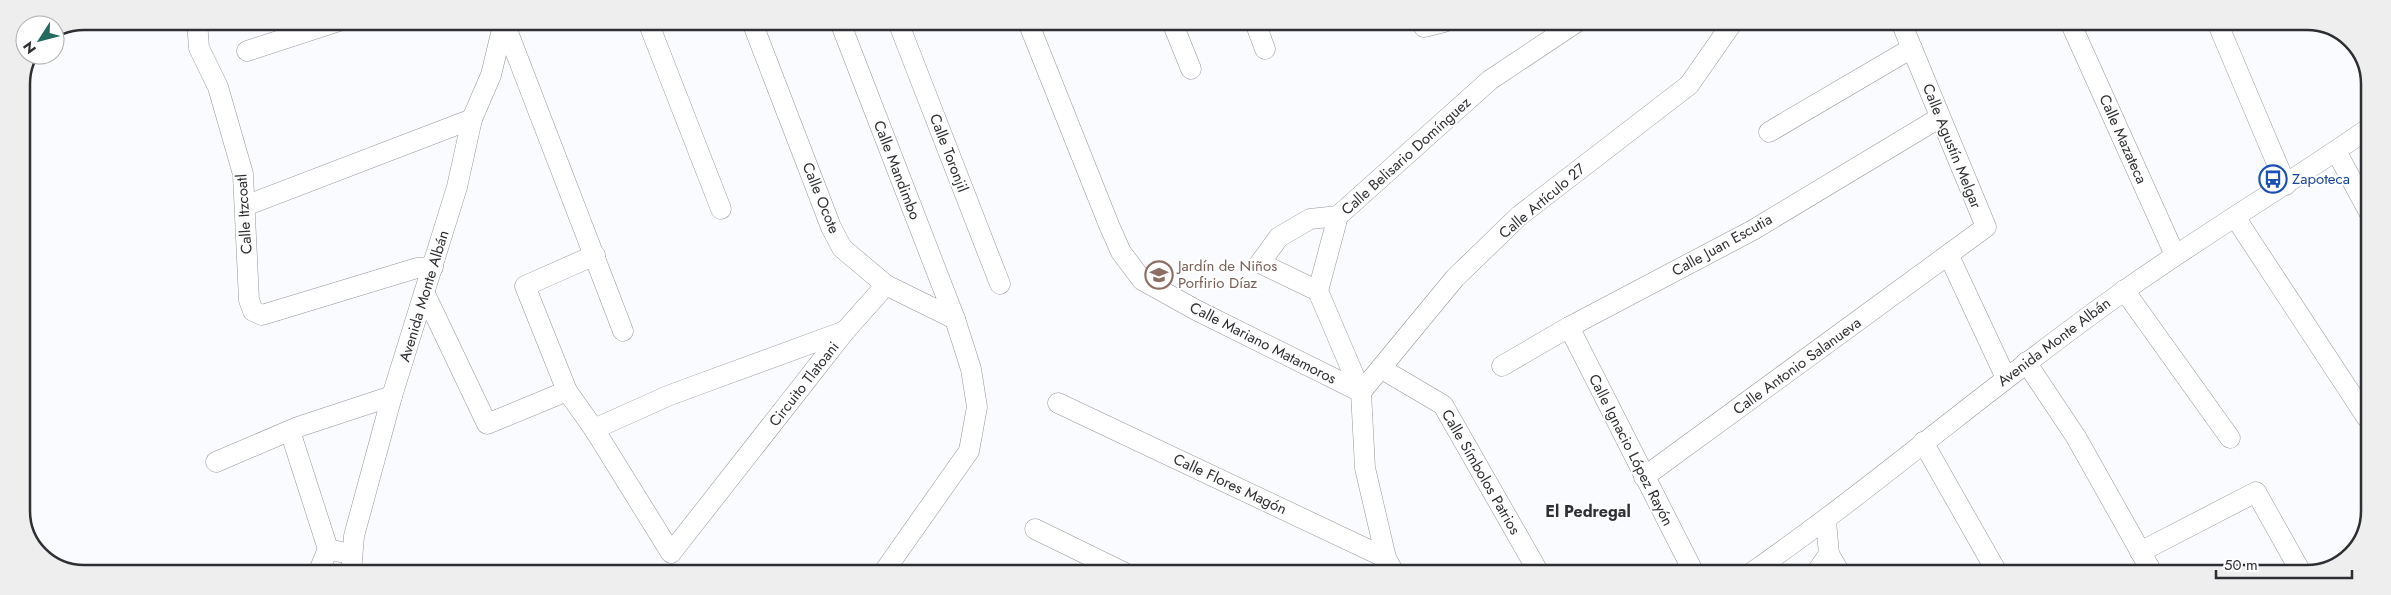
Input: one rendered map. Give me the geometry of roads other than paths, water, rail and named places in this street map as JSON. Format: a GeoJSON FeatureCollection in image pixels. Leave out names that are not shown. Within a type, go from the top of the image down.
{"type":"FeatureCollection","features":[{"type":"Feature","properties":{"kind":"street","name":"Calle Itzcoatl"},"geometry":{"type":"LineString","coordinates":[[198,30],[199,48],[218,86],[243,174],[249,300],[253,310],[262,315],[417,268],[433,267]]}},
{"type":"Feature","properties":{"kind":"street"},"geometry":{"type":"LineString","coordinates":[[247,51],[296,30]]}},
{"type":"Feature","properties":{"kind":"street","name":"Avenida Monte Albán"},"geometry":{"type":"LineString","coordinates":[[351,564],[354,536],[392,396],[457,187],[472,119],[491,75],[502,30]]}},
{"type":"Feature","properties":{"kind":"street"},"geometry":{"type":"LineString","coordinates":[[507,30],[623,331]]}},
{"type":"Feature","properties":{"kind":"street"},"geometry":{"type":"LineString","coordinates":[[651,30],[721,209]]}},
{"type":"Feature","properties":{"kind":"street","name":"Calle Ocote"},"geometry":{"type":"LineString","coordinates":[[755,30],[831,227],[842,248],[886,285],[955,319]]}},
{"type":"Feature","properties":{"kind":"street","name":"Calle Mandimbo"},"geometry":{"type":"LineString","coordinates":[[843,30],[955,319],[971,368],[977,407],[969,451],[889,565]]}},
{"type":"Feature","properties":{"kind":"street","name":"Calle Toronjil"},"geometry":{"type":"LineString","coordinates":[[901,30],[1000,284]]}},
{"type":"Feature","properties":{"kind":"street","name":"Calle Mariano Matamoros"},"geometry":{"type":"LineString","coordinates":[[1031,30],[1109,225],[1121,252],[1142,280],[1196,310],[1361,392]]}},
{"type":"Feature","properties":{"kind":"street"},"geometry":{"type":"LineString","coordinates":[[1175,30],[1191,69]]}},
{"type":"Feature","properties":{"kind":"street"},"geometry":{"type":"LineString","coordinates":[[1258,30],[1265,49]]}},
{"type":"Feature","properties":{"kind":"street","name":"Calle Belisario Domínguez"},"geometry":{"type":"LineString","coordinates":[[1318,291],[1338,216],[1490,80],[1565,30]]}},
{"type":"Feature","properties":{"kind":"street","name":"Calle Artículo 27"},"geometry":{"type":"LineString","coordinates":[[1361,392],[1382,369],[1455,278],[1519,216],[1689,85],[1728,30]]}},
{"type":"Feature","properties":{"kind":"street","name":"Calle Agustín Melgar"},"geometry":{"type":"LineString","coordinates":[[1904,30],[1939,118],[1986,227],[1949,256]]}},
{"type":"Feature","properties":{"kind":"street","name":"Calle Mazateca"},"geometry":{"type":"LineString","coordinates":[[2074,30],[2176,256]]}},
{"type":"Feature","properties":{"kind":"street"},"geometry":{"type":"LineString","coordinates":[[2221,30],[2286,185]]}},
{"type":"Feature","properties":{"kind":"street"},"geometry":{"type":"LineString","coordinates":[[1769,132],[1912,48]]}},
{"type":"Feature","properties":{"kind":"street","name":"Calle Juan Escutia"},"geometry":{"type":"LineString","coordinates":[[1502,366],[1569,327],[1753,230],[1939,118]]}},
{"type":"Feature","properties":{"kind":"street"},"geometry":{"type":"LineString","coordinates":[[245,206],[472,119]]}},
{"type":"Feature","properties":{"kind":"street","name":"Avenida Monte Albán"},"geometry":{"type":"LineString","coordinates":[[1763,565],[1826,521],[2026,362],[2124,290],[2361,134]]}},
{"type":"Feature","properties":{"kind":"street"},"geometry":{"type":"LineString","coordinates":[[2336,151],[2361,197]]}},
{"type":"Feature","properties":{"kind":"street"},"geometry":{"type":"LineString","coordinates":[[1338,216],[1310,219],[1279,237],[1260,264],[1318,291],[1361,392],[1366,468],[1387,565]]}},
{"type":"Feature","properties":{"kind":"street"},"geometry":{"type":"LineString","coordinates":[[2235,216],[2361,409]]}},
{"type":"Feature","properties":{"kind":"street"},"geometry":{"type":"LineString","coordinates":[[594,429],[567,391],[525,286],[595,255]]}},
{"type":"Feature","properties":{"kind":"street"},"geometry":{"type":"LineString","coordinates":[[1949,256],[2006,378]]}},
{"type":"Feature","properties":{"kind":"street","name":"Calle Antonio Salanueva"},"geometry":{"type":"LineString","coordinates":[[1644,477],[1949,256]]}},
{"type":"Feature","properties":{"kind":"street"},"geometry":{"type":"LineString","coordinates":[[845,331],[886,285]]}},
{"type":"Feature","properties":{"kind":"street"},"geometry":{"type":"LineString","coordinates":[[2124,290],[2230,438]]}},
{"type":"Feature","properties":{"kind":"street"},"geometry":{"type":"LineString","coordinates":[[425,294],[487,424],[567,391]]}},
{"type":"Feature","properties":{"kind":"street","name":"Calle Ignacio López Rayón"},"geometry":{"type":"LineString","coordinates":[[1569,327],[1690,565]]}},
{"type":"Feature","properties":{"kind":"street","name":"Circuito Tlatoani"},"geometry":{"type":"LineString","coordinates":[[845,331],[671,553],[594,429],[670,395],[845,331]]}},
{"type":"Feature","properties":{"kind":"street"},"geometry":{"type":"LineString","coordinates":[[2026,362],[2076,438],[2148,565]]}},
{"type":"Feature","properties":{"kind":"street","name":"Calle Símbolos Patrios"},"geometry":{"type":"LineString","coordinates":[[1382,369],[1443,405],[1534,565]]}},
{"type":"Feature","properties":{"kind":"street"},"geometry":{"type":"LineString","coordinates":[[216,462],[294,429],[392,396]]}},
{"type":"Feature","properties":{"kind":"street","name":"Calle Flores Magón"},"geometry":{"type":"LineString","coordinates":[[1058,403],[1382,565]]}},
{"type":"Feature","properties":{"kind":"street"},"geometry":{"type":"LineString","coordinates":[[294,429],[328,549],[321,565]]}},
{"type":"Feature","properties":{"kind":"street"},"geometry":{"type":"LineString","coordinates":[[1923,442],[1993,565]]}},
{"type":"Feature","properties":{"kind":"street"},"geometry":{"type":"LineString","coordinates":[[2140,552],[2256,492],[2297,565]]}},
{"type":"Feature","properties":{"kind":"street"},"geometry":{"type":"LineString","coordinates":[[1826,521],[1829,554],[1835,565]]}},
{"type":"Feature","properties":{"kind":"street"},"geometry":{"type":"LineString","coordinates":[[1035,529],[1109,565]]}},
{"type":"Feature","properties":{"kind":"street"},"geometry":{"type":"LineString","coordinates":[[328,549],[351,564]]}},
{"type":"Feature","properties":{"kind":"street"},"geometry":{"type":"LineString","coordinates":[[1822,565],[1829,554]]}},
{"type":"Feature","properties":{"kind":"place","name":"Zapoteca"},"geometry":{"type":"Point","coordinates":[2273,179]}},
{"type":"Feature","properties":{"kind":"place","name":"Jardín de Niños Porfirio Díaz"},"geometry":{"type":"Point","coordinates":[1159,275]}},
{"type":"Feature","properties":{"kind":"district","name":"El Pedregal"},"geometry":{"type":"Point","coordinates":[1588,511]}}]}
